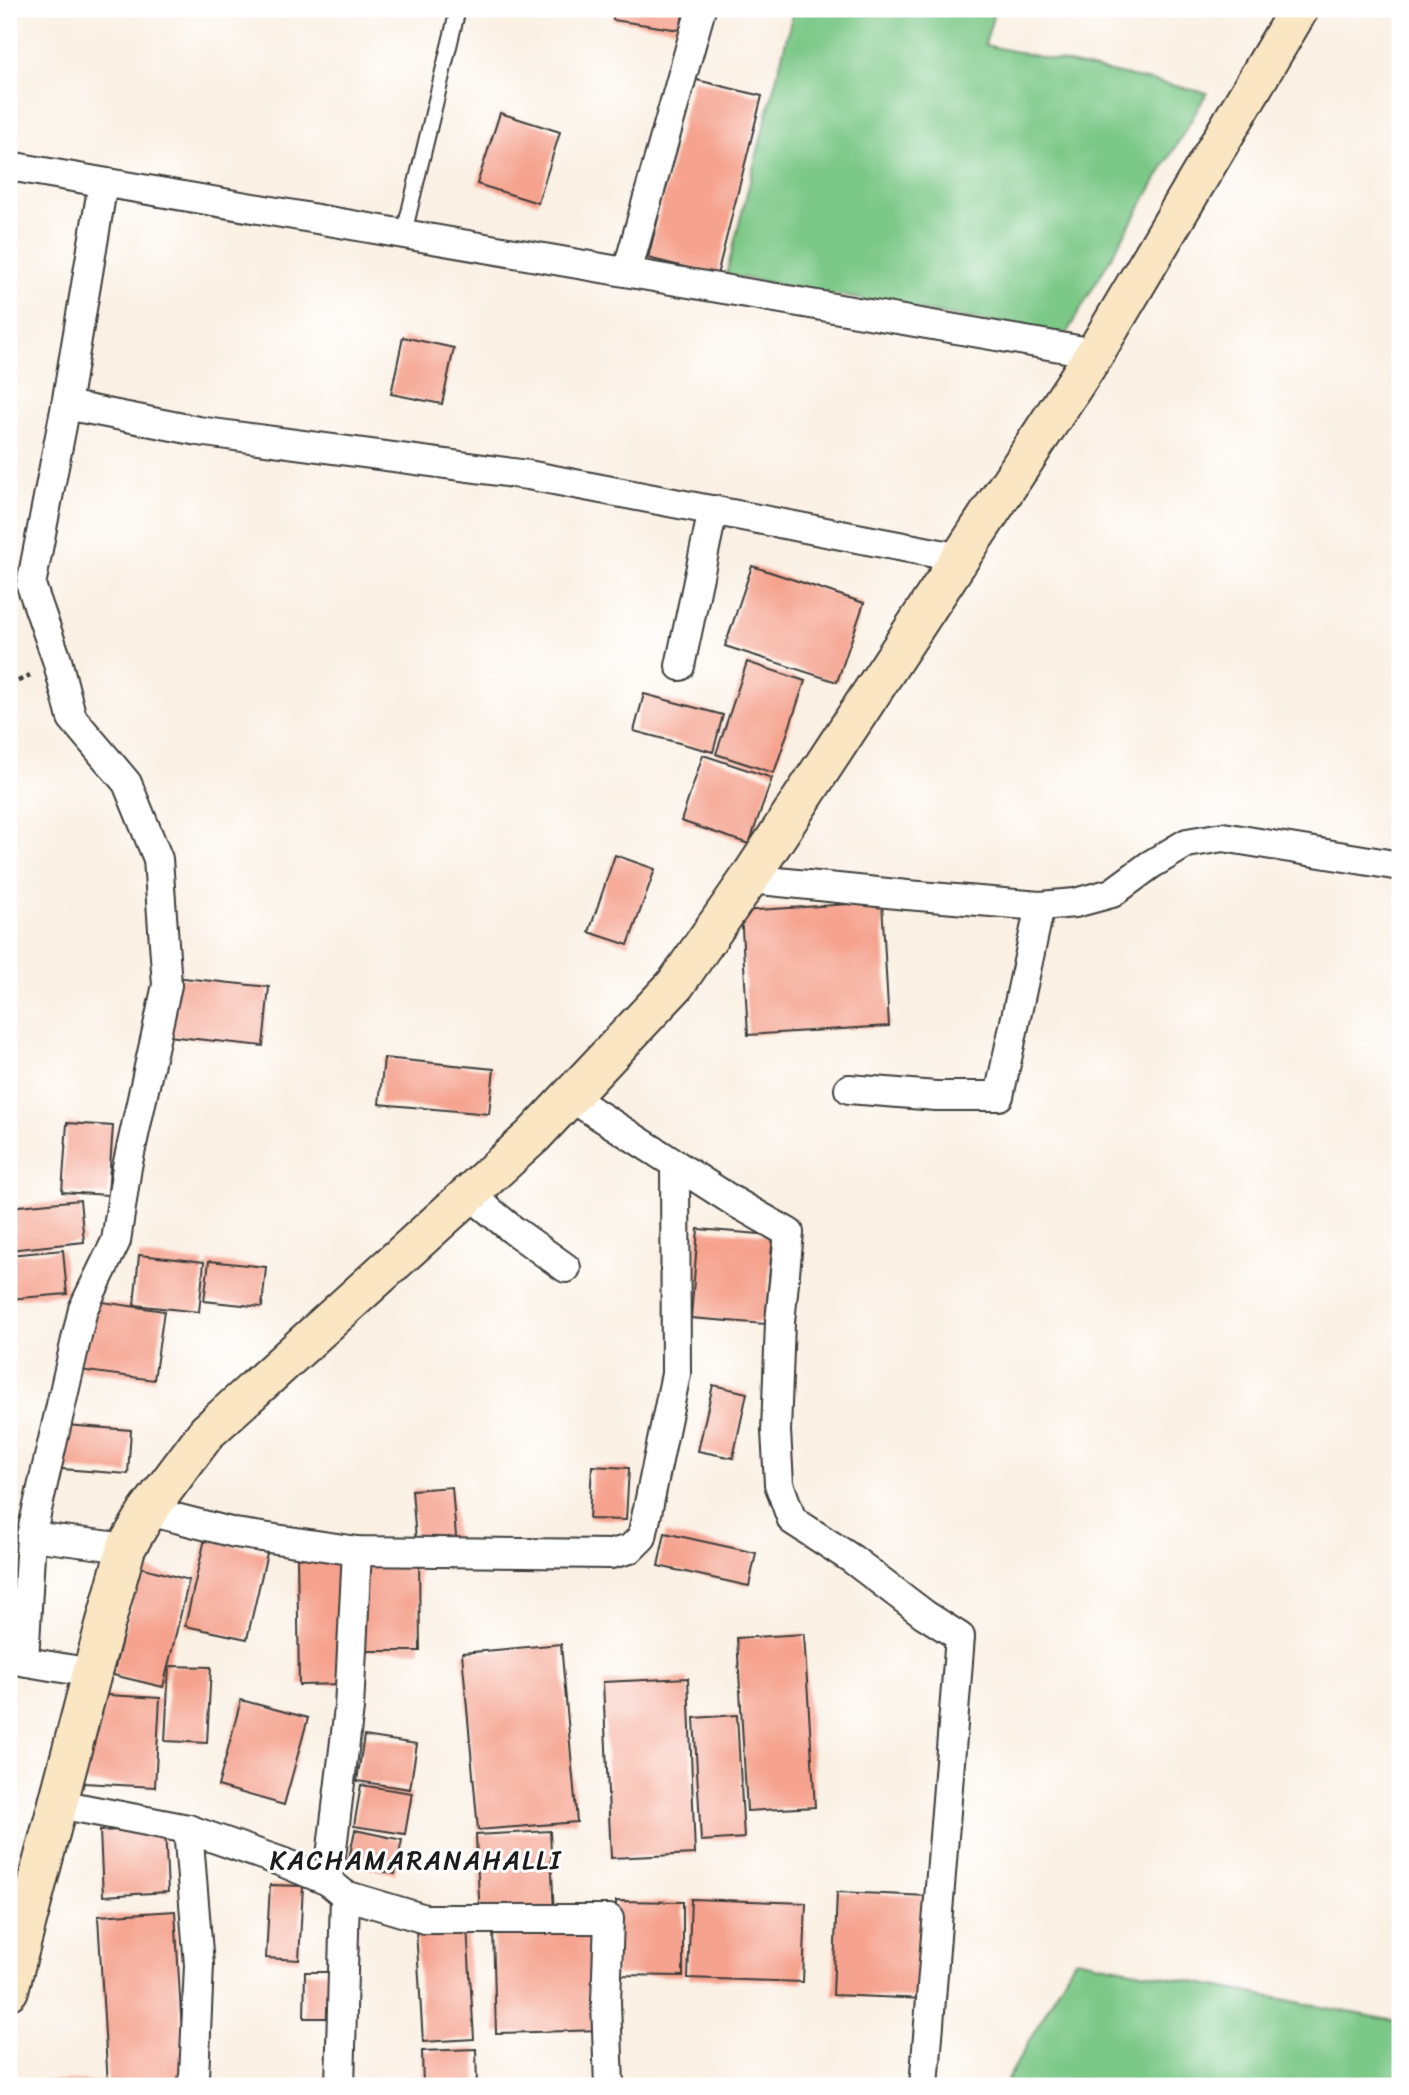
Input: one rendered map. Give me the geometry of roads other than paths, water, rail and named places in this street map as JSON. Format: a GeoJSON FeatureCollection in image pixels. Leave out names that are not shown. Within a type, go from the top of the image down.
{"type":"FeatureCollection","features":[{"type":"Feature","properties":{"kind":"street"},"geometry":{"type":"LineString","coordinates":[[627,272],[701,9]]}},
{"type":"Feature","properties":{"kind":"street"},"geometry":{"type":"LineString","coordinates":[[9,1990],[127,1548],[148,1511],[207,1432],[533,1136],[675,985],[749,879],[1095,353],[1299,9]]}},
{"type":"Feature","properties":{"kind":"street"},"geometry":{"type":"LineString","coordinates":[[9,166],[1095,353]]}},
{"type":"Feature","properties":{"kind":"street"},"geometry":{"type":"LineString","coordinates":[[92,1673],[16,1660],[32,1536],[83,1308],[116,1241],[127,1167],[167,985],[158,859],[127,783],[72,718],[57,660],[31,585],[103,183]]}},
{"type":"Feature","properties":{"kind":"street"},"geometry":{"type":"LineString","coordinates":[[65,405],[198,431],[528,475],[961,558]]}},
{"type":"Feature","properties":{"kind":"street"},"geometry":{"type":"LineString","coordinates":[[680,666],[713,510]]}},
{"type":"Feature","properties":{"kind":"street"},"geometry":{"type":"LineString","coordinates":[[749,879],[1040,906],[1075,903],[1112,893],[1150,864],[1187,843],[1223,837],[1400,866]]}},
{"type":"Feature","properties":{"kind":"street"},"geometry":{"type":"LineString","coordinates":[[849,1089],[936,1096],[999,1096],[1040,906]]}},
{"type":"Feature","properties":{"kind":"street"},"geometry":{"type":"LineString","coordinates":[[570,1097],[789,1233],[780,1322],[776,1431],[779,1484],[792,1520],[852,1559],[924,1614],[960,1637],[923,2086]]}},
{"type":"Feature","properties":{"kind":"street"},"geometry":{"type":"LineString","coordinates":[[148,1511],[235,1533],[357,1551],[611,1555],[630,1549],[642,1537],[676,1374],[675,1164]]}},
{"type":"Feature","properties":{"kind":"street"},"geometry":{"type":"LineString","coordinates":[[469,1194],[566,1268]]}},
{"type":"Feature","properties":{"kind":"street"},"geometry":{"type":"LineString","coordinates":[[32,1536],[127,1548]]}},
{"type":"Feature","properties":{"kind":"street"},"geometry":{"type":"LineString","coordinates":[[340,2086],[337,1888],[357,1551]]}},
{"type":"Feature","properties":{"kind":"street"},"geometry":{"type":"LineString","coordinates":[[59,1804],[188,1829],[282,1862],[337,1888],[425,1919],[609,1919],[606,2002],[609,2086]]}},
{"type":"Feature","properties":{"kind":"street"},"geometry":{"type":"LineString","coordinates":[[188,1829],[199,1965],[194,2077],[191,2086]]}},
{"type":"Feature","properties":{"kind":"lane"},"geometry":{"type":"LineString","coordinates":[[404,233],[458,9]]}},
{"type":"Feature","properties":{"kind":"district","name":"KACHAMARANAHALLI"},"geometry":{"type":"Point","coordinates":[416,1860]}}]}
